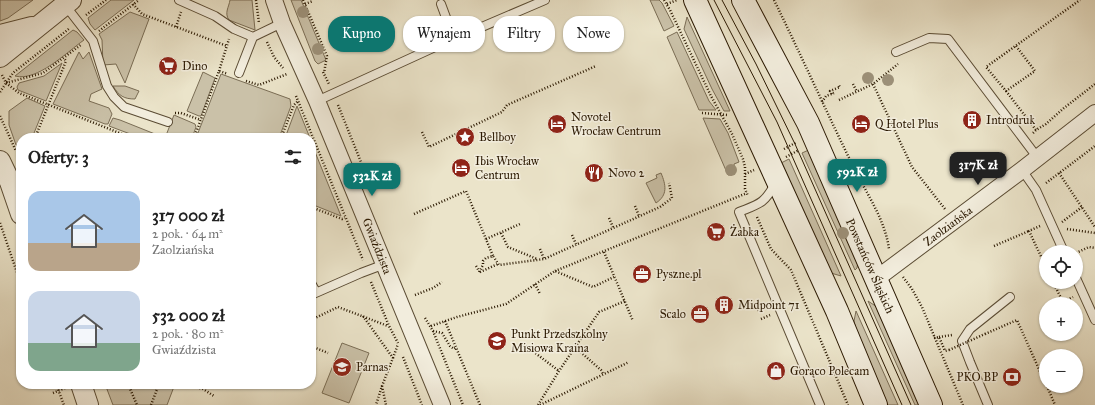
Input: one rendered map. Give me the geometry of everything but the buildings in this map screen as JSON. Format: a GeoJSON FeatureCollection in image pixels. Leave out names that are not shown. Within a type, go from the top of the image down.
{"type":"FeatureCollection","features":[{"type":"Feature","properties":{"kind":"main road"},"geometry":{"type":"LineString","coordinates":[[695,0],[837,311],[876,405]]}},
{"type":"Feature","properties":{"kind":"main road","name":"Powstańców Śląskich"},"geometry":{"type":"LineString","coordinates":[[743,0],[790,88],[816,142],[930,405]]}},
{"type":"Feature","properties":{"kind":"street","name":"Gwiaździsta"},"geometry":{"type":"LineString","coordinates":[[274,0],[282,23],[317,101],[442,405]]}},
{"type":"Feature","properties":{"kind":"street"},"geometry":{"type":"LineString","coordinates":[[1,65],[41,24],[68,3]]}},
{"type":"Feature","properties":{"kind":"street"},"geometry":{"type":"LineString","coordinates":[[0,35],[41,24]]}},
{"type":"Feature","properties":{"kind":"street","name":"Zaolziańska"},"geometry":{"type":"LineString","coordinates":[[876,279],[950,215],[1022,170],[1095,113]]}},
{"type":"Feature","properties":{"kind":"street"},"geometry":{"type":"LineString","coordinates":[[9,158],[16,187]]}},
{"type":"Feature","properties":{"kind":"street"},"geometry":{"type":"LineString","coordinates":[[83,389],[88,405]]}},
{"type":"Feature","properties":{"kind":"lane"},"geometry":{"type":"LineString","coordinates":[[179,0],[215,16],[234,29],[253,37]]}},
{"type":"Feature","properties":{"kind":"lane"},"geometry":{"type":"LineString","coordinates":[[485,26],[545,0]]}},
{"type":"Feature","properties":{"kind":"lane"},"geometry":{"type":"LineString","coordinates":[[68,3],[78,22],[93,41],[107,86],[114,98],[124,107],[165,122]]}},
{"type":"Feature","properties":{"kind":"lane"},"geometry":{"type":"LineString","coordinates":[[441,4],[445,16]]}},
{"type":"Feature","properties":{"kind":"lane"},"geometry":{"type":"LineString","coordinates":[[238,76],[253,37],[282,23]]}},
{"type":"Feature","properties":{"kind":"lane"},"geometry":{"type":"LineString","coordinates":[[896,52],[929,38],[948,39],[1037,157]]}},
{"type":"Feature","properties":{"kind":"lane"},"geometry":{"type":"LineString","coordinates":[[317,101],[425,52]]}},
{"type":"Feature","properties":{"kind":"lane"},"geometry":{"type":"LineString","coordinates":[[1022,170],[1036,190],[1061,245]]}},
{"type":"Feature","properties":{"kind":"lane"},"geometry":{"type":"LineString","coordinates":[[774,171],[769,196],[762,202],[739,212],[820,405]]}},
{"type":"Feature","properties":{"kind":"lane"},"geometry":{"type":"LineString","coordinates":[[316,292],[385,264]]}},
{"type":"Feature","properties":{"kind":"lane"},"geometry":{"type":"LineString","coordinates":[[1081,289],[1095,320]]}},
{"type":"Feature","properties":{"kind":"lane"},"geometry":{"type":"LineString","coordinates":[[988,405],[962,341],[970,329],[1010,297]]}},
{"type":"Feature","properties":{"kind":"path"},"geometry":{"type":"LineString","coordinates":[[0,92],[13,73],[106,0]]}},
{"type":"Feature","properties":{"kind":"path"},"geometry":{"type":"LineString","coordinates":[[6,83],[43,73],[139,0]]}},
{"type":"Feature","properties":{"kind":"path"},"geometry":{"type":"LineString","coordinates":[[256,0],[260,27],[274,57],[281,64],[289,81]]}},
{"type":"Feature","properties":{"kind":"path"},"geometry":{"type":"LineString","coordinates":[[303,0],[327,56],[324,74]]}},
{"type":"Feature","properties":{"kind":"path"},"geometry":{"type":"LineString","coordinates":[[664,0],[732,134],[745,167],[745,189],[752,206],[771,250],[791,270],[848,405]]}},
{"type":"Feature","properties":{"kind":"path"},"geometry":{"type":"LineString","coordinates":[[667,4],[677,0]]}},
{"type":"Feature","properties":{"kind":"path"},"geometry":{"type":"LineString","coordinates":[[774,0],[853,167],[883,224],[886,231],[889,250],[895,245]]}},
{"type":"Feature","properties":{"kind":"path"},"geometry":{"type":"LineString","coordinates":[[1036,130],[986,67],[1080,0]]}},
{"type":"Feature","properties":{"kind":"path"},"geometry":{"type":"LineString","coordinates":[[305,4],[313,1]]}},
{"type":"Feature","properties":{"kind":"path"},"geometry":{"type":"LineString","coordinates":[[133,4],[142,14],[227,46]]}},
{"type":"Feature","properties":{"kind":"path"},"geometry":{"type":"LineString","coordinates":[[176,26],[179,17]]}},
{"type":"Feature","properties":{"kind":"path"},"geometry":{"type":"LineString","coordinates":[[196,133],[234,29]]}},
{"type":"Feature","properties":{"kind":"path"},"geometry":{"type":"LineString","coordinates":[[1006,91],[1035,71],[1016,46]]}},
{"type":"Feature","properties":{"kind":"path"},"geometry":{"type":"LineString","coordinates":[[37,133],[66,61],[64,58]]}},
{"type":"Feature","properties":{"kind":"path"},"geometry":{"type":"LineString","coordinates":[[839,100],[873,84],[900,62]]}},
{"type":"Feature","properties":{"kind":"path"},"geometry":{"type":"LineString","coordinates":[[1,65],[6,83],[20,93],[120,133]]}},
{"type":"Feature","properties":{"kind":"path"},"geometry":{"type":"LineString","coordinates":[[422,132],[429,147],[502,112],[507,105],[596,66]]}},
{"type":"Feature","properties":{"kind":"path"},"geometry":{"type":"LineString","coordinates":[[219,71],[238,76],[259,85],[286,74]]}},
{"type":"Feature","properties":{"kind":"path"},"geometry":{"type":"LineString","coordinates":[[823,102],[826,96],[833,94],[830,91],[840,87],[838,84]]}},
{"type":"Feature","properties":{"kind":"path"},"geometry":{"type":"LineString","coordinates":[[854,84],[857,92]]}},
{"type":"Feature","properties":{"kind":"path"},"geometry":{"type":"LineString","coordinates":[[873,84],[912,167],[950,215]]}},
{"type":"Feature","properties":{"kind":"path"},"geometry":{"type":"LineString","coordinates":[[1026,142],[1036,130],[1046,124],[1095,84]]}},
{"type":"Feature","properties":{"kind":"path"},"geometry":{"type":"LineString","coordinates":[[295,94],[311,133]]}},
{"type":"Feature","properties":{"kind":"path"},"geometry":{"type":"LineString","coordinates":[[283,133],[294,105],[298,101]]}},
{"type":"Feature","properties":{"kind":"path"},"geometry":{"type":"LineString","coordinates":[[165,122],[173,113],[181,113],[201,120]]}},
{"type":"Feature","properties":{"kind":"path"},"geometry":{"type":"LineString","coordinates":[[702,113],[735,116]]}},
{"type":"Feature","properties":{"kind":"path"},"geometry":{"type":"LineString","coordinates":[[0,116],[9,158]]}},
{"type":"Feature","properties":{"kind":"path"},"geometry":{"type":"LineString","coordinates":[[774,171],[816,142]]}},
{"type":"Feature","properties":{"kind":"path"},"geometry":{"type":"LineString","coordinates":[[316,146],[422,405]]}},
{"type":"Feature","properties":{"kind":"path"},"geometry":{"type":"LineString","coordinates":[[1036,190],[1095,146]]}},
{"type":"Feature","properties":{"kind":"path"},"geometry":{"type":"LineString","coordinates":[[1059,173],[1095,227]]}},
{"type":"Feature","properties":{"kind":"path"},"geometry":{"type":"LineString","coordinates":[[479,272],[498,264],[501,265],[544,259],[660,207],[672,198],[669,183]]}},
{"type":"Feature","properties":{"kind":"path"},"geometry":{"type":"LineString","coordinates":[[414,214],[466,191],[493,256],[498,264]]}},
{"type":"Feature","properties":{"kind":"path"},"geometry":{"type":"LineString","coordinates":[[463,405],[430,326],[506,306],[535,284],[556,271],[747,193]]}},
{"type":"Feature","properties":{"kind":"path"},"geometry":{"type":"LineString","coordinates":[[950,205],[950,215]]}},
{"type":"Feature","properties":{"kind":"path"},"geometry":{"type":"LineString","coordinates":[[635,206],[639,216]]}},
{"type":"Feature","properties":{"kind":"path"},"geometry":{"type":"LineString","coordinates":[[1082,207],[1062,222],[1067,229],[1095,233]]}},
{"type":"Feature","properties":{"kind":"path"},"geometry":{"type":"LineString","coordinates":[[316,209],[342,219],[345,218]]}},
{"type":"Feature","properties":{"kind":"path"},"geometry":{"type":"LineString","coordinates":[[939,213],[950,215]]}},
{"type":"Feature","properties":{"kind":"path"},"geometry":{"type":"LineString","coordinates":[[609,218],[613,227]]}},
{"type":"Feature","properties":{"kind":"path"},"geometry":{"type":"LineString","coordinates":[[0,223],[16,269]]}},
{"type":"Feature","properties":{"kind":"path"},"geometry":{"type":"LineString","coordinates":[[486,239],[520,224]]}},
{"type":"Feature","properties":{"kind":"path"},"geometry":{"type":"LineString","coordinates":[[994,246],[1039,227]]}},
{"type":"Feature","properties":{"kind":"path"},"geometry":{"type":"LineString","coordinates":[[1029,231],[1039,252]]}},
{"type":"Feature","properties":{"kind":"path"},"geometry":{"type":"LineString","coordinates":[[501,233],[508,247],[537,259]]}},
{"type":"Feature","properties":{"kind":"path"},"geometry":{"type":"LineString","coordinates":[[572,235],[576,244]]}},
{"type":"Feature","properties":{"kind":"path"},"geometry":{"type":"LineString","coordinates":[[1083,250],[1089,247],[1095,248]]}},
{"type":"Feature","properties":{"kind":"path"},"geometry":{"type":"LineString","coordinates":[[540,249],[544,259]]}},
{"type":"Feature","properties":{"kind":"path"},"geometry":{"type":"LineString","coordinates":[[604,252],[633,321]]}},
{"type":"Feature","properties":{"kind":"path"},"geometry":{"type":"LineString","coordinates":[[479,272],[484,259],[493,256]]}},
{"type":"Feature","properties":{"kind":"path"},"geometry":{"type":"LineString","coordinates":[[476,266],[479,272]]}},
{"type":"Feature","properties":{"kind":"path"},"geometry":{"type":"LineString","coordinates":[[556,271],[593,286],[614,278]]}},
{"type":"Feature","properties":{"kind":"path"},"geometry":{"type":"LineString","coordinates":[[904,278],[922,307],[963,405]]}},
{"type":"Feature","properties":{"kind":"path"},"geometry":{"type":"LineString","coordinates":[[415,295],[433,288],[442,282]]}},
{"type":"Feature","properties":{"kind":"path"},"geometry":{"type":"LineString","coordinates":[[535,284],[540,294]]}},
{"type":"Feature","properties":{"kind":"path"},"geometry":{"type":"LineString","coordinates":[[539,405],[559,371],[599,312],[625,301]]}},
{"type":"Feature","properties":{"kind":"path"},"geometry":{"type":"LineString","coordinates":[[316,318],[338,307],[389,326]]}},
{"type":"Feature","properties":{"kind":"path"},"geometry":{"type":"LineString","coordinates":[[364,316],[393,358]]}},
{"type":"Feature","properties":{"kind":"path"},"geometry":{"type":"LineString","coordinates":[[934,338],[939,337],[945,351],[1017,320],[1039,369]]}},
{"type":"Feature","properties":{"kind":"path"},"geometry":{"type":"LineString","coordinates":[[446,321],[480,405]]}},
{"type":"Feature","properties":{"kind":"path"},"geometry":{"type":"LineString","coordinates":[[433,331],[442,334],[450,346],[454,348],[456,347]]}},
{"type":"Feature","properties":{"kind":"path"},"geometry":{"type":"LineString","coordinates":[[376,405],[398,344]]}},
{"type":"Feature","properties":{"kind":"path"},"geometry":{"type":"LineString","coordinates":[[526,346],[559,371]]}},
{"type":"Feature","properties":{"kind":"path"},"geometry":{"type":"LineString","coordinates":[[316,348],[328,353]]}},
{"type":"Feature","properties":{"kind":"path"},"geometry":{"type":"LineString","coordinates":[[576,348],[601,370],[603,374]]}},
{"type":"Feature","properties":{"kind":"path"},"geometry":{"type":"LineString","coordinates":[[539,405],[547,403],[629,362]]}},
{"type":"Feature","properties":{"kind":"path"},"geometry":{"type":"LineString","coordinates":[[382,386],[386,405]]}},
{"type":"Feature","properties":{"kind":"path"},"geometry":{"type":"LineString","coordinates":[[58,389],[64,405]]}},
{"type":"Feature","properties":{"kind":"path"},"geometry":{"type":"LineString","coordinates":[[130,389],[137,405]]}},
{"type":"Feature","properties":{"kind":"path"},"geometry":{"type":"LineString","coordinates":[[150,405],[156,389]]}},
{"type":"Feature","properties":{"kind":"path"},"geometry":{"type":"LineString","coordinates":[[203,389],[214,396]]}},
{"type":"Feature","properties":{"kind":"path"},"geometry":{"type":"LineString","coordinates":[[1050,393],[1055,405]]}},
{"type":"Feature","properties":{"kind":"shaded area"},"geometry":{"type":"Polygon","coordinates":[[[0,0],[33,0],[8,18],[0,21],[0,0]]]}},
{"type":"Feature","properties":{"kind":"shaded area"},"geometry":{"type":"Polygon","coordinates":[[[111,0],[134,0],[95,30],[90,24],[88,18],[111,0]]]}},
{"type":"Feature","properties":{"kind":"shaded area"},"geometry":{"type":"Polygon","coordinates":[[[230,0],[252,0],[255,30],[229,20],[227,12],[230,0]]]}},
{"type":"Feature","properties":{"kind":"shaded area"},"geometry":{"type":"Polygon","coordinates":[[[291,0],[301,0],[326,60],[318,64],[315,61],[291,0]]]}},
{"type":"Feature","properties":{"kind":"shaded area"},"geometry":{"type":"Polygon","coordinates":[[[650,0],[659,0],[662,3],[674,26],[664,31],[650,0]]]}},
{"type":"Feature","properties":{"kind":"shaded area"},"geometry":{"type":"Polygon","coordinates":[[[130,12],[149,19],[125,83],[116,64],[103,65],[102,40],[99,34],[130,12]]]}},
{"type":"Feature","properties":{"kind":"shaded area"},"geometry":{"type":"Polygon","coordinates":[[[687,17],[730,111],[724,111],[684,29],[687,17]]]}},
{"type":"Feature","properties":{"kind":"shaded area"},"geometry":{"type":"Polygon","coordinates":[[[73,30],[77,32],[84,40],[51,65],[33,75],[24,77],[15,76],[73,30]]]}},
{"type":"Feature","properties":{"kind":"shaded area"},"geometry":{"type":"Polygon","coordinates":[[[677,32],[709,101],[716,110],[699,110],[667,37],[677,32]]]}},
{"type":"Feature","properties":{"kind":"shaded area"},"geometry":{"type":"Polygon","coordinates":[[[79,52],[83,59],[89,52],[102,89],[91,94],[89,101],[109,108],[112,114],[108,124],[53,104],[79,52]]]}},
{"type":"Feature","properties":{"kind":"shaded area"},"geometry":{"type":"Polygon","coordinates":[[[62,63],[46,101],[18,90],[17,87],[19,83],[44,76],[62,63]]]}},
{"type":"Feature","properties":{"kind":"shaded area"},"geometry":{"type":"Polygon","coordinates":[[[203,72],[215,78],[201,116],[199,116],[187,111],[203,72]]]}},
{"type":"Feature","properties":{"kind":"shaded area"},"geometry":{"type":"Polygon","coordinates":[[[221,74],[290,99],[291,106],[281,133],[198,133],[221,74]]]}},
{"type":"Feature","properties":{"kind":"shaded area"},"geometry":{"type":"Polygon","coordinates":[[[113,86],[125,86],[139,91],[135,99],[128,98],[120,95],[113,86]]]}},
{"type":"Feature","properties":{"kind":"shaded area"},"geometry":{"type":"Polygon","coordinates":[[[27,98],[45,106],[34,133],[16,133],[16,145],[9,125],[9,111],[27,98]]]}},
{"type":"Feature","properties":{"kind":"shaded area"},"geometry":{"type":"Polygon","coordinates":[[[297,106],[308,133],[287,133],[297,106]]]}},
{"type":"Feature","properties":{"kind":"shaded area"},"geometry":{"type":"Polygon","coordinates":[[[174,115],[195,124],[196,127],[194,133],[167,133],[174,115]]]}},
{"type":"Feature","properties":{"kind":"shaded area"},"geometry":{"type":"Polygon","coordinates":[[[113,118],[152,133],[128,133],[109,126],[113,118]]]}},
{"type":"Feature","properties":{"kind":"shaded area"},"geometry":{"type":"Polygon","coordinates":[[[703,118],[720,119],[728,133],[739,162],[734,164],[735,172],[732,175],[728,175],[703,118]]]}},
{"type":"Feature","properties":{"kind":"shaded area"},"geometry":{"type":"Polygon","coordinates":[[[813,148],[858,261],[857,268],[855,270],[802,153],[813,148]]]}},
{"type":"Feature","properties":{"kind":"shaded area"},"geometry":{"type":"Polygon","coordinates":[[[316,154],[341,216],[316,206],[316,154]]]}},
{"type":"Feature","properties":{"kind":"shaded area"},"geometry":{"type":"Polygon","coordinates":[[[789,159],[841,276],[831,273],[779,164],[789,159]]]}},
{"type":"Feature","properties":{"kind":"shaded area"},"geometry":{"type":"Polygon","coordinates":[[[661,173],[665,190],[663,197],[656,203],[646,183],[657,178],[656,175],[661,173]]]}},
{"type":"Feature","properties":{"kind":"shaded area"},"geometry":{"type":"Polygon","coordinates":[[[868,301],[877,307],[921,405],[915,405],[868,301]]]}},
{"type":"Feature","properties":{"kind":"shaded area"},"geometry":{"type":"Polygon","coordinates":[[[856,311],[898,405],[887,405],[857,333],[854,321],[856,311]]]}},
{"type":"Feature","properties":{"kind":"shaded area"},"geometry":{"type":"Polygon","coordinates":[[[342,343],[369,353],[349,403],[322,393],[342,343]]]}},
{"type":"Feature","properties":{"kind":"shaded area"},"geometry":{"type":"Polygon","coordinates":[[[107,389],[173,389],[167,405],[113,405],[107,389]]]}},
{"type":"Feature","properties":{"kind":"tram line"},"geometry":{"type":"LineString","coordinates":[[714,0],[777,122],[902,405]]}},
{"type":"Feature","properties":{"kind":"tram line"},"geometry":{"type":"LineString","coordinates":[[722,0],[756,64],[795,144],[911,405]]}},
{"type":"Feature","properties":{"kind":"place","name":"Dino"},"geometry":{"type":"Point","coordinates":[168,66]}},
{"type":"Feature","properties":{"kind":"place","name":"Introdruk"},"geometry":{"type":"Point","coordinates":[972,120]}},
{"type":"Feature","properties":{"kind":"place","name":"Novotel Wrocław Centrum"},"geometry":{"type":"Point","coordinates":[557,124]}},
{"type":"Feature","properties":{"kind":"place","name":"Q Hotel Plus"},"geometry":{"type":"Point","coordinates":[861,124]}},
{"type":"Feature","properties":{"kind":"place","name":"Bellboy"},"geometry":{"type":"Point","coordinates":[465,137]}},
{"type":"Feature","properties":{"kind":"place","name":"Ibis Wrocław Centrum"},"geometry":{"type":"Point","coordinates":[461,168]}},
{"type":"Feature","properties":{"kind":"place","name":"Novo 2"},"geometry":{"type":"Point","coordinates":[594,173]}},
{"type":"Feature","properties":{"kind":"place","name":"Żabka"},"geometry":{"type":"Point","coordinates":[716,232]}},
{"type":"Feature","properties":{"kind":"place","name":"Pyszne.pl"},"geometry":{"type":"Point","coordinates":[642,274]}},
{"type":"Feature","properties":{"kind":"place","name":"Midpoint 71"},"geometry":{"type":"Point","coordinates":[724,305]}},
{"type":"Feature","properties":{"kind":"place","name":"Scalo"},"geometry":{"type":"Point","coordinates":[700,314]}},
{"type":"Feature","properties":{"kind":"place","name":"Punkt Przedszkolny Misiowa Kraina"},"geometry":{"type":"Point","coordinates":[497,341]}},
{"type":"Feature","properties":{"kind":"place","name":"Parnas"},"geometry":{"type":"Point","coordinates":[342,367]}},
{"type":"Feature","properties":{"kind":"place","name":"Gorąco Polecam"},"geometry":{"type":"Point","coordinates":[776,371]}},
{"type":"Feature","properties":{"kind":"place","name":"PKO BP"},"geometry":{"type":"Point","coordinates":[1012,377]}}]}
